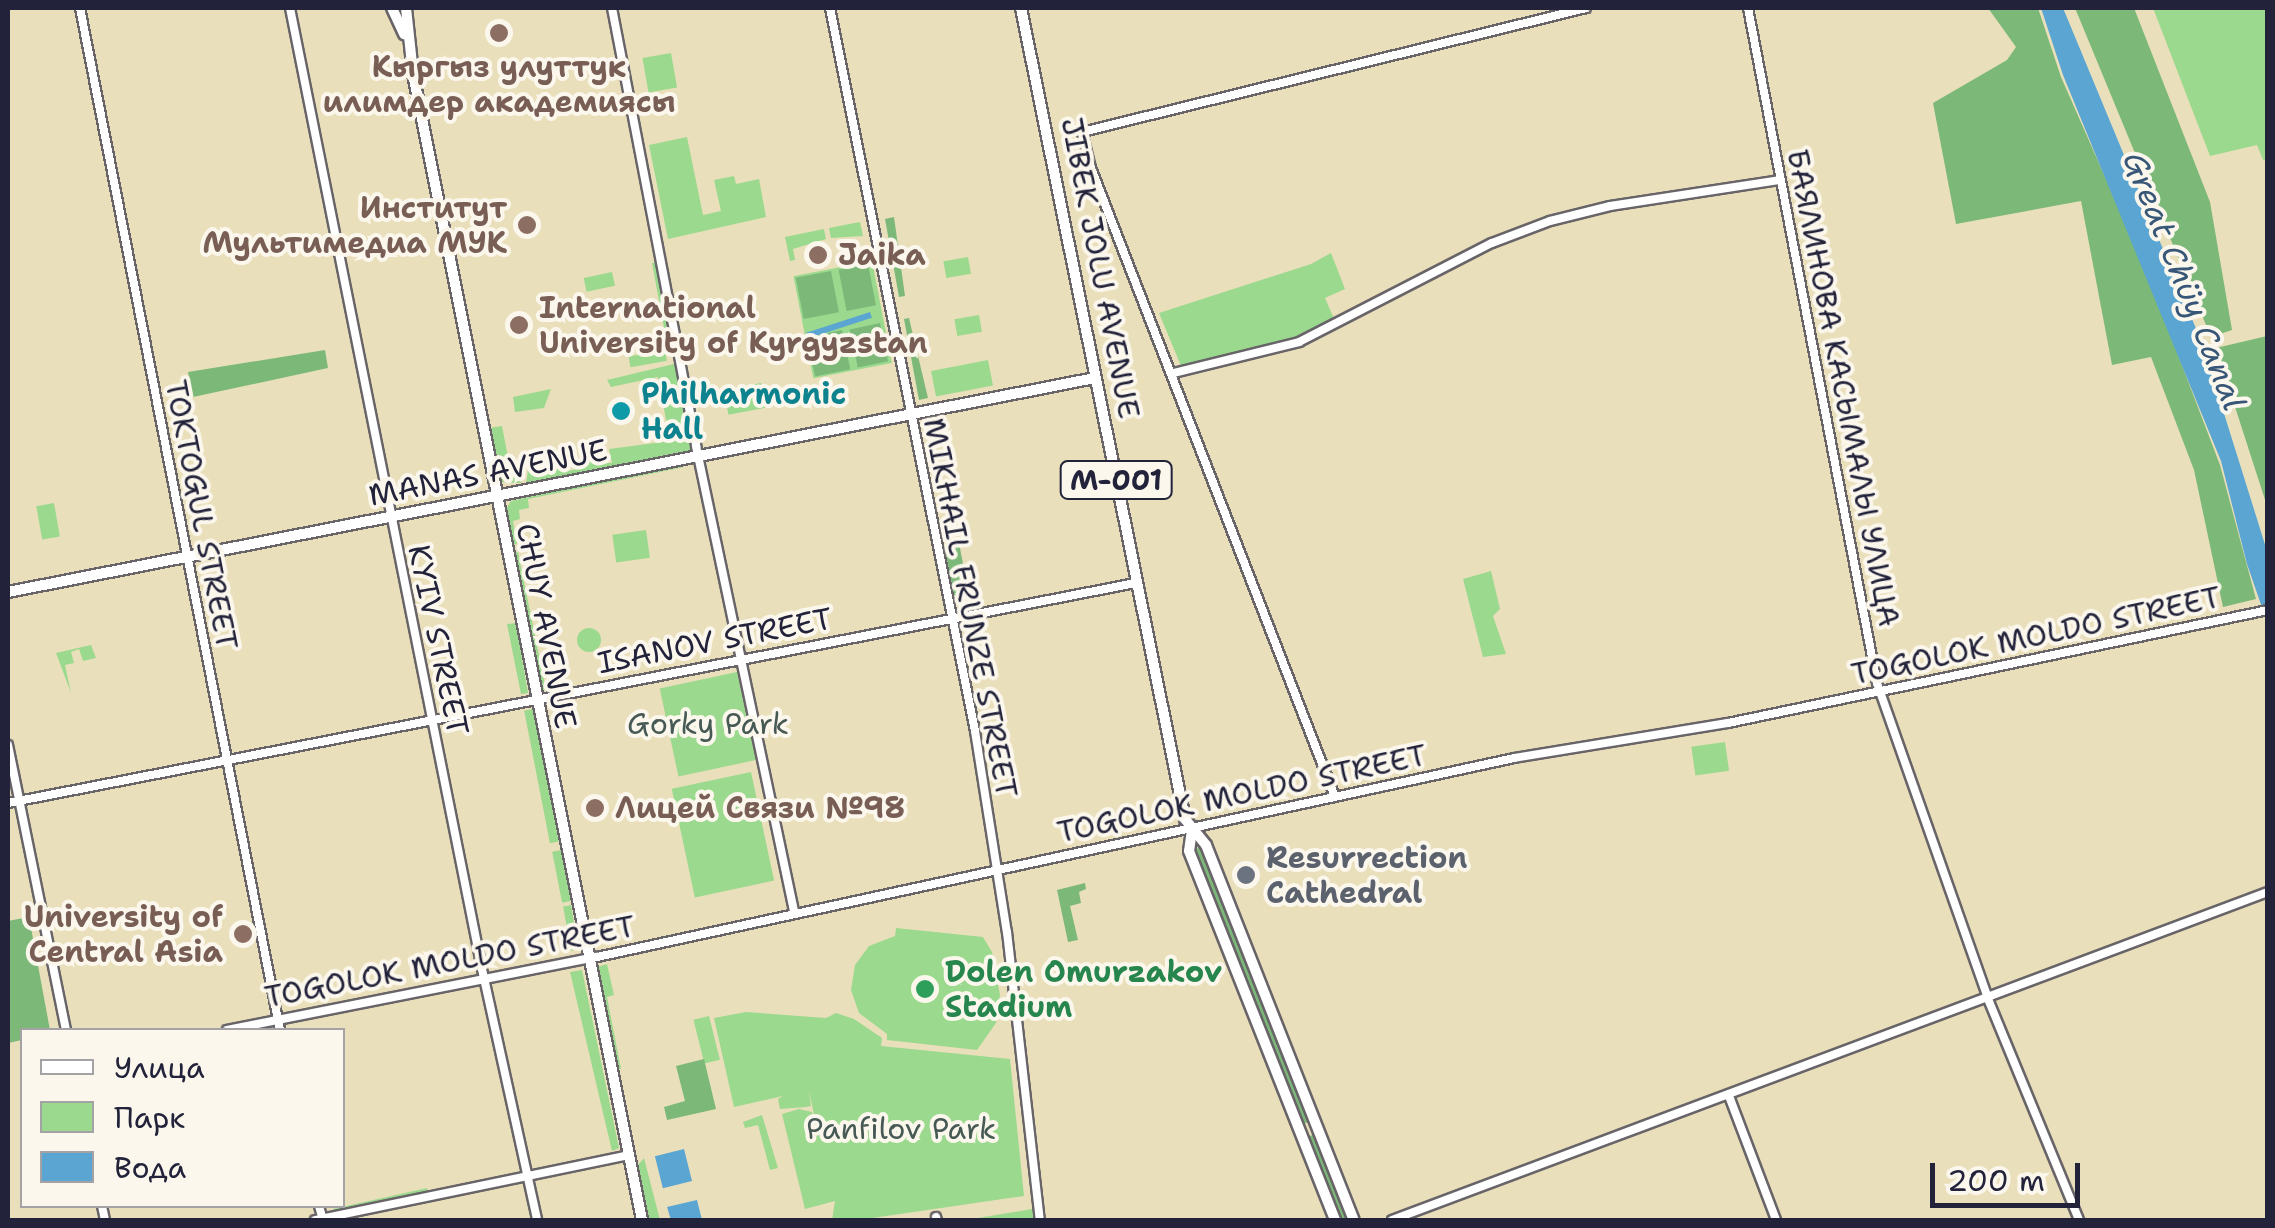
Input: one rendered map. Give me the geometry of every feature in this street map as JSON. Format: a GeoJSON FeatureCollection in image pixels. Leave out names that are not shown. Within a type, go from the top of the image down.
{"type":"FeatureCollection","features":[{"type":"Feature","properties":{"kind":"main road","name":"TOKTOGUL STREET"},"geometry":{"type":"LineString","coordinates":[[80,8],[280,1028]]}},
{"type":"Feature","properties":{"kind":"main road","name":"KYIV STREET"},"geometry":{"type":"LineString","coordinates":[[290,8],[484,978],[537,1220]]}},
{"type":"Feature","properties":{"kind":"main road","name":"CHUY AVENUE"},"geometry":{"type":"LineString","coordinates":[[392,8],[406,40]]}},
{"type":"Feature","properties":{"kind":"main road","name":"CHUY AVENUE"},"geometry":{"type":"LineString","coordinates":[[406,8],[406,40],[586,958],[642,1220]]}},
{"type":"Feature","properties":{"kind":"main road"},"geometry":{"type":"LineString","coordinates":[[612,8],[740,660],[795,914]]}},
{"type":"Feature","properties":{"kind":"main road","name":"MIKHAIL FRUNZE STREET"},"geometry":{"type":"LineString","coordinates":[[830,8],[999,870],[1040,1220]]}},
{"type":"Feature","properties":{"kind":"main road","name":"JIBEK JOLU AVENUE"},"geometry":{"type":"LineString","coordinates":[[1021,8],[1185,818],[1208,849],[1354,1220]]}},
{"type":"Feature","properties":{"kind":"main road"},"geometry":{"type":"LineString","coordinates":[[1334,797],[1081,136],[1084,128],[1586,8]]}},
{"type":"Feature","properties":{"kind":"main road","name":"БАЯЛИНОВА КАСЫМАЛЫ УЛИЦА"},"geometry":{"type":"LineString","coordinates":[[1748,8],[1880,691],[1988,999],[2079,1220]]}},
{"type":"Feature","properties":{"kind":"main road"},"geometry":{"type":"LineString","coordinates":[[1174,373],[1299,342],[1492,244],[1550,221],[1610,206],[1779,180]]}},
{"type":"Feature","properties":{"kind":"main road","name":"MANAS AVENUE"},"geometry":{"type":"LineString","coordinates":[[8,592],[1095,378]]}},
{"type":"Feature","properties":{"kind":"main road","name":"ISANOV STREET"},"geometry":{"type":"LineString","coordinates":[[8,803],[1136,582]]}},
{"type":"Feature","properties":{"kind":"main road","name":"TOGOLOK MOLDO STREET"},"geometry":{"type":"LineString","coordinates":[[236,1028],[795,914],[1576,745],[1678,732],[2268,610]]}},
{"type":"Feature","properties":{"kind":"main road"},"geometry":{"type":"LineString","coordinates":[[8,745],[66,1028]]}},
{"type":"Feature","properties":{"kind":"main road","name":"JIBEK JOLU AVENUE"},"geometry":{"type":"LineString","coordinates":[[1192,830],[1189,851],[1335,1220]]}},
{"type":"Feature","properties":{"kind":"main road"},"geometry":{"type":"LineString","coordinates":[[1392,1220],[2268,892]]}},
{"type":"Feature","properties":{"kind":"main road"},"geometry":{"type":"LineString","coordinates":[[1729,1096],[1776,1220]]}},
{"type":"Feature","properties":{"kind":"main road"},"geometry":{"type":"LineString","coordinates":[[320,1220],[628,1155]]}},
{"type":"Feature","properties":{"kind":"green space"},"geometry":{"type":"Polygon","coordinates":[[[1988,8],[2038,8],[2061,77],[2143,263],[2220,465],[2256,599],[2223,607],[2194,470],[2151,357],[2112,365],[2081,201],[1956,224],[1933,103],[2007,60],[2016,47],[1988,8]]]}},
{"type":"Feature","properties":{"kind":"green space"},"geometry":{"type":"Polygon","coordinates":[[[2075,8],[2134,8],[2210,202],[2232,330],[2211,337],[2075,8]]]}},
{"type":"Feature","properties":{"kind":"green space"},"geometry":{"type":"Polygon","coordinates":[[[2153,8],[2267,8],[2267,159],[2263,160],[2257,145],[2210,156],[2153,8]]]}},
{"type":"Feature","properties":{"kind":"green space"},"geometry":{"type":"Polygon","coordinates":[[[671,53],[677,87],[649,93],[642,58],[671,53]]]}},
{"type":"Feature","properties":{"kind":"green space"},"geometry":{"type":"Polygon","coordinates":[[[687,137],[703,215],[721,211],[714,180],[734,176],[736,184],[759,179],[766,217],[668,239],[649,145],[687,137]]]}},
{"type":"Feature","properties":{"kind":"green space"},"geometry":{"type":"Polygon","coordinates":[[[894,217],[905,296],[899,297],[885,219],[894,217]]]}},
{"type":"Feature","properties":{"kind":"green space"},"geometry":{"type":"Polygon","coordinates":[[[860,222],[863,236],[831,238],[829,228],[860,222]]]}},
{"type":"Feature","properties":{"kind":"green space"},"geometry":{"type":"Polygon","coordinates":[[[824,229],[826,239],[793,249],[795,260],[790,261],[785,237],[824,229]]]}},
{"type":"Feature","properties":{"kind":"green space"},"geometry":{"type":"Polygon","coordinates":[[[1331,253],[1345,289],[1325,298],[1335,321],[1294,340],[1181,366],[1159,313],[1311,264],[1331,253]]]}},
{"type":"Feature","properties":{"kind":"green space"},"geometry":{"type":"Polygon","coordinates":[[[968,257],[971,274],[946,278],[943,261],[968,257]]]}},
{"type":"Feature","properties":{"kind":"green space"},"geometry":{"type":"Polygon","coordinates":[[[872,261],[892,363],[813,378],[793,276],[872,261]]]}},
{"type":"Feature","properties":{"kind":"green space"},"geometry":{"type":"Polygon","coordinates":[[[658,262],[674,343],[667,344],[652,263],[658,262]]]}},
{"type":"Feature","properties":{"kind":"green space"},"geometry":{"type":"Polygon","coordinates":[[[868,264],[876,305],[847,311],[839,270],[868,264]]]}},
{"type":"Feature","properties":{"kind":"green space"},"geometry":{"type":"Polygon","coordinates":[[[831,271],[839,312],[804,319],[796,278],[831,271]]]}},
{"type":"Feature","properties":{"kind":"green space"},"geometry":{"type":"Polygon","coordinates":[[[612,272],[615,286],[587,292],[584,278],[612,272]]]}},
{"type":"Feature","properties":{"kind":"green space"},"geometry":{"type":"Polygon","coordinates":[[[979,315],[982,332],[957,336],[954,319],[979,315]]]}},
{"type":"Feature","properties":{"kind":"green space"},"geometry":{"type":"Polygon","coordinates":[[[909,318],[928,398],[919,400],[904,319],[909,318]]]}},
{"type":"Feature","properties":{"kind":"green space"},"geometry":{"type":"Polygon","coordinates":[[[880,323],[888,361],[858,368],[850,329],[880,323]]]}},
{"type":"Feature","properties":{"kind":"green space"},"geometry":{"type":"Polygon","coordinates":[[[842,330],[850,369],[815,377],[807,337],[842,330]]]}},
{"type":"Feature","properties":{"kind":"green space"},"geometry":{"type":"Polygon","coordinates":[[[2268,336],[2267,506],[2216,348],[2268,336]]]}},
{"type":"Feature","properties":{"kind":"green space"},"geometry":{"type":"Polygon","coordinates":[[[325,350],[328,368],[193,397],[188,372],[325,350]]]}},
{"type":"Feature","properties":{"kind":"green space"},"geometry":{"type":"Polygon","coordinates":[[[665,350],[667,361],[630,367],[629,356],[665,350]]]}},
{"type":"Feature","properties":{"kind":"green space"},"geometry":{"type":"Polygon","coordinates":[[[988,360],[993,386],[936,397],[931,371],[988,360]]]}},
{"type":"Feature","properties":{"kind":"green space"},"geometry":{"type":"Polygon","coordinates":[[[678,363],[694,452],[526,485],[529,462],[530,467],[546,464],[546,458],[551,457],[568,471],[581,468],[580,459],[605,454],[606,463],[612,463],[609,449],[670,441],[658,377],[611,387],[607,380],[678,363]]]}},
{"type":"Feature","properties":{"kind":"green space"},"geometry":{"type":"Polygon","coordinates":[[[761,383],[766,408],[728,415],[724,390],[761,383]]]}},
{"type":"Feature","properties":{"kind":"green space"},"geometry":{"type":"Polygon","coordinates":[[[551,389],[544,408],[515,412],[513,397],[551,389]]]}},
{"type":"Feature","properties":{"kind":"green space"},"geometry":{"type":"Polygon","coordinates":[[[502,426],[512,478],[516,477],[518,466],[521,483],[499,482],[489,428],[502,426]]]}},
{"type":"Feature","properties":{"kind":"green space"},"geometry":{"type":"Polygon","coordinates":[[[683,463],[684,467],[528,499],[529,508],[519,510],[520,519],[513,521],[517,544],[509,546],[503,514],[511,501],[683,463]]]}},
{"type":"Feature","properties":{"kind":"green space"},"geometry":{"type":"Polygon","coordinates":[[[54,503],[60,536],[42,540],[36,506],[54,503]]]}},
{"type":"Feature","properties":{"kind":"green space"},"geometry":{"type":"Polygon","coordinates":[[[646,530],[650,558],[616,562],[612,535],[646,530]]]}},
{"type":"Feature","properties":{"kind":"green space"},"geometry":{"type":"Polygon","coordinates":[[[959,543],[969,593],[954,596],[944,546],[959,543]]]}},
{"type":"Feature","properties":{"kind":"green space"},"geometry":{"type":"Polygon","coordinates":[[[518,552],[546,690],[539,691],[512,553],[518,552]]]}},
{"type":"Feature","properties":{"kind":"green space"},"geometry":{"type":"Polygon","coordinates":[[[1491,571],[1500,609],[1493,616],[1506,654],[1483,657],[1463,579],[1491,571]]]}},
{"type":"Feature","properties":{"kind":"green space"},"geometry":{"type":"Polygon","coordinates":[[[516,623],[528,693],[521,694],[507,624],[516,623]]]}},
{"type":"Feature","properties":{"kind":"green space"},"geometry":{"type":"Polygon","coordinates":[[[589,628],[598,631],[598,649],[589,652],[580,649],[577,640],[580,631],[589,628]]]}},
{"type":"Feature","properties":{"kind":"green space"},"geometry":{"type":"Polygon","coordinates":[[[91,645],[96,658],[83,661],[79,649],[71,652],[74,663],[65,665],[71,693],[56,653],[91,645]]]}},
{"type":"Feature","properties":{"kind":"green space","name":"Gorky Park"},"geometry":{"type":"Polygon","coordinates":[[[737,672],[756,760],[678,776],[660,688],[737,672]]]}},
{"type":"Feature","properties":{"kind":"green space"},"geometry":{"type":"Polygon","coordinates":[[[533,709],[559,842],[550,843],[524,711],[533,709]]]}},
{"type":"Feature","properties":{"kind":"green space"},"geometry":{"type":"Polygon","coordinates":[[[1725,742],[1729,771],[1695,775],[1691,747],[1725,742]]]}},
{"type":"Feature","properties":{"kind":"green space"},"geometry":{"type":"Polygon","coordinates":[[[751,772],[774,881],[695,897],[672,789],[751,772]]]}},
{"type":"Feature","properties":{"kind":"green space"},"geometry":{"type":"Polygon","coordinates":[[[1204,846],[1310,1121],[1300,1125],[1195,850],[1204,846]]]}},
{"type":"Feature","properties":{"kind":"green space"},"geometry":{"type":"Polygon","coordinates":[[[561,850],[571,901],[562,903],[552,852],[561,850]]]}},
{"type":"Feature","properties":{"kind":"green space"},"geometry":{"type":"Polygon","coordinates":[[[1085,883],[1086,889],[1079,892],[1081,903],[1070,906],[1078,940],[1068,942],[1057,890],[1085,883]]]}},
{"type":"Feature","properties":{"kind":"green space"},"geometry":{"type":"Polygon","coordinates":[[[571,905],[579,949],[571,951],[563,906],[571,905]]]}},
{"type":"Feature","properties":{"kind":"green space"},"geometry":{"type":"Polygon","coordinates":[[[29,917],[50,1028],[20,1028],[20,1040],[8,1043],[8,921],[29,917]]]}},
{"type":"Feature","properties":{"kind":"green space","name":"Dolen Omurzakov Stadium"},"geometry":{"type":"Polygon","coordinates":[[[896,928],[983,937],[992,952],[1000,995],[996,1023],[977,1050],[887,1040],[887,1034],[859,1013],[851,990],[855,965],[869,946],[895,936],[896,928]]]}},
{"type":"Feature","properties":{"kind":"green space"},"geometry":{"type":"Polygon","coordinates":[[[607,964],[614,995],[607,997],[621,1069],[615,1069],[597,967],[607,964]]]}},
{"type":"Feature","properties":{"kind":"green space"},"geometry":{"type":"Polygon","coordinates":[[[582,970],[619,1148],[612,1151],[570,972],[582,970]]]}},
{"type":"Feature","properties":{"kind":"green space","name":"Panfilov Park"},"geometry":{"type":"Polygon","coordinates":[[[746,1012],[826,1018],[836,1013],[854,1019],[882,1038],[881,1046],[1010,1059],[1024,1196],[859,1220],[832,1220],[835,1201],[805,1209],[782,1114],[799,1109],[812,1112],[815,1119],[809,1091],[811,1106],[780,1109],[778,1099],[783,1096],[734,1107],[714,1018],[746,1012]]]}},
{"type":"Feature","properties":{"kind":"green space"},"geometry":{"type":"Polygon","coordinates":[[[709,1016],[720,1060],[704,1064],[693,1020],[709,1016]]]}},
{"type":"Feature","properties":{"kind":"green space"},"geometry":{"type":"Polygon","coordinates":[[[704,1059],[716,1109],[667,1120],[664,1107],[685,1101],[676,1066],[704,1059]]]}},
{"type":"Feature","properties":{"kind":"green space"},"geometry":{"type":"Polygon","coordinates":[[[762,1115],[778,1168],[770,1170],[758,1125],[745,1128],[743,1122],[762,1115]]]}},
{"type":"Feature","properties":{"kind":"green space"},"geometry":{"type":"Polygon","coordinates":[[[1315,1134],[1349,1220],[1338,1220],[1305,1138],[1315,1134]]]}},
{"type":"Feature","properties":{"kind":"green space"},"geometry":{"type":"Polygon","coordinates":[[[644,1158],[660,1220],[649,1220],[637,1166],[644,1158]]]}},
{"type":"Feature","properties":{"kind":"green space"},"geometry":{"type":"Polygon","coordinates":[[[427,1188],[429,1194],[334,1214],[333,1209],[427,1188]]]}},
{"type":"Feature","properties":{"kind":"green space"},"geometry":{"type":"Polygon","coordinates":[[[1032,1209],[1035,1220],[966,1220],[1032,1209]]]}},
{"type":"Feature","properties":{"kind":"water"},"geometry":{"type":"Polygon","coordinates":[[[2041,8],[2063,8],[2202,343],[2267,551],[2267,622],[2247,564],[2221,461],[2063,75],[2041,8]]]}},
{"type":"Feature","properties":{"kind":"water"},"geometry":{"type":"Polygon","coordinates":[[[870,312],[872,318],[808,338],[806,333],[870,312]]]}},
{"type":"Feature","properties":{"kind":"water"},"geometry":{"type":"Polygon","coordinates":[[[684,1149],[692,1181],[663,1188],[655,1156],[684,1149]]]}},
{"type":"Feature","properties":{"kind":"water"},"geometry":{"type":"Polygon","coordinates":[[[697,1200],[702,1220],[671,1220],[667,1207],[697,1200]]]}},
{"type":"Feature","properties":{"kind":"place","name":"Кыргыз улуттук илимдер академиясы"},"geometry":{"type":"Point","coordinates":[499,33]}},
{"type":"Feature","properties":{"kind":"place","name":"Институт Мультимедиа МУК"},"geometry":{"type":"Point","coordinates":[527,225]}},
{"type":"Feature","properties":{"kind":"place","name":"Jaika"},"geometry":{"type":"Point","coordinates":[818,255]}},
{"type":"Feature","properties":{"kind":"place","name":"International University of Kyrgyzstan"},"geometry":{"type":"Point","coordinates":[519,325]}},
{"type":"Feature","properties":{"kind":"place","name":"Philharmonic Hall"},"geometry":{"type":"Point","coordinates":[621,411]}},
{"type":"Feature","properties":{"kind":"place","name":"Лицей Связи №98"},"geometry":{"type":"Point","coordinates":[595,808]}},
{"type":"Feature","properties":{"kind":"place","name":"Resurrection Cathedral"},"geometry":{"type":"Point","coordinates":[1246,875]}},
{"type":"Feature","properties":{"kind":"place","name":"University of Central Asia"},"geometry":{"type":"Point","coordinates":[243,934]}},
{"type":"Feature","properties":{"kind":"place","name":"Dolen Omurzakov Stadium"},"geometry":{"type":"Point","coordinates":[925,989]}},
{"type":"Feature","properties":{"kind":"water label","name":"Great Chüy Canal"},"geometry":{"type":"Point","coordinates":[2184,281]}}]}
